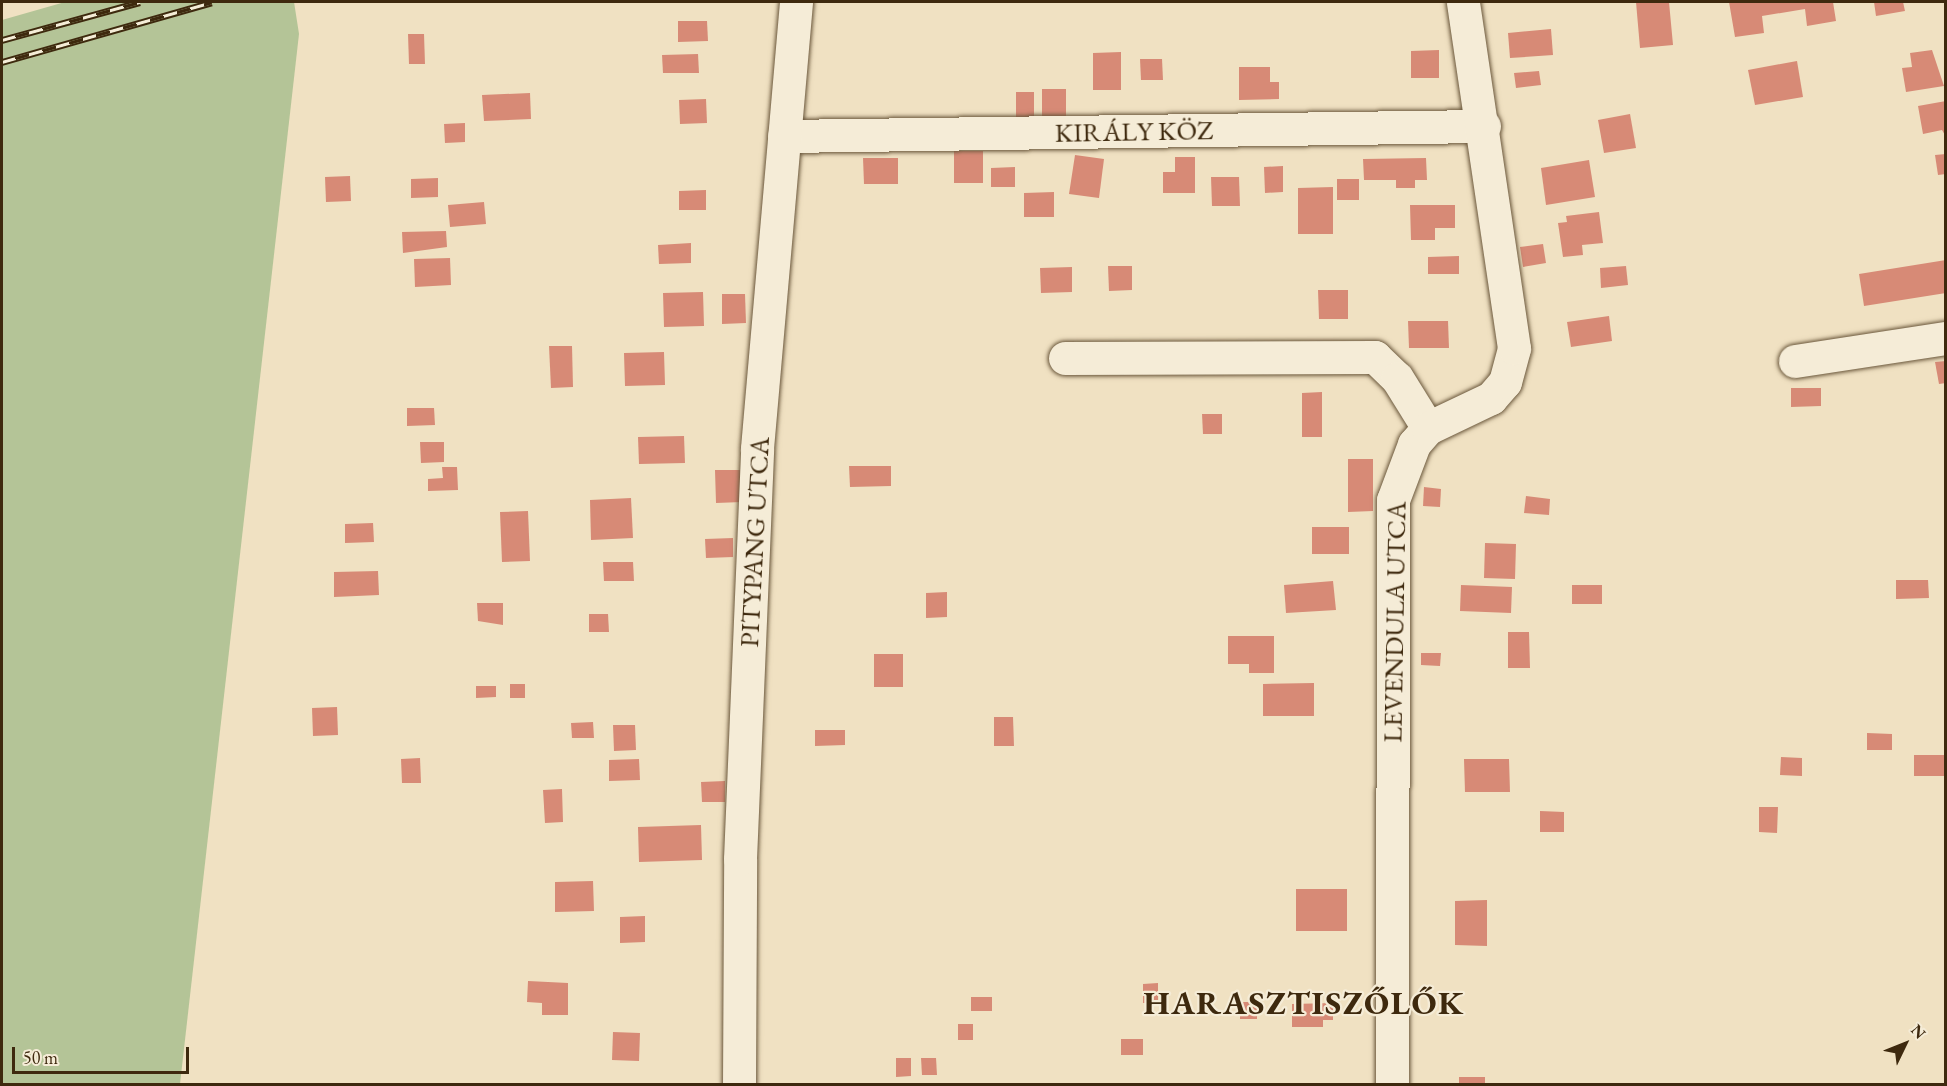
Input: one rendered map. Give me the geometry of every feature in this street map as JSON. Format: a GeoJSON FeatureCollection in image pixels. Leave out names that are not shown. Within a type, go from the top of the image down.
{"type":"FeatureCollection","features":[{"type":"Feature","properties":{"kind":"street","name":"PITYPANG UTCA"},"geometry":{"type":"LineString","coordinates":[[739,1084],[740,859],[757,448],[796,2]]}},
{"type":"Feature","properties":{"kind":"street"},"geometry":{"type":"LineString","coordinates":[[1065,358],[1375,357],[1397,378],[1428,428],[1491,398],[1510,370],[1514,348],[1484,126],[1463,2]]}},
{"type":"Feature","properties":{"kind":"street","name":"KIRÁLY KÖZ"},"geometry":{"type":"LineString","coordinates":[[784,136],[1484,126]]}},
{"type":"Feature","properties":{"kind":"street"},"geometry":{"type":"LineString","coordinates":[[1795,361],[1946,338]]}},
{"type":"Feature","properties":{"kind":"street","name":"LEVENDULA UTCA"},"geometry":{"type":"LineString","coordinates":[[1392,1084],[1393,500],[1404,463],[1428,428]]}},
{"type":"Feature","properties":{"kind":"green space"},"geometry":{"type":"Polygon","coordinates":[[[65,2],[294,2],[299,34],[180,1084],[2,1084],[2,20],[65,2]]]}},
{"type":"Feature","properties":{"kind":"building"},"geometry":{"type":"Polygon","coordinates":[[[1636,2],[1669,2],[1673,45],[1640,48],[1636,2]]]}},
{"type":"Feature","properties":{"kind":"building"},"geometry":{"type":"Polygon","coordinates":[[[1729,2],[1833,2],[1836,21],[1807,26],[1805,9],[1762,16],[1764,33],[1735,37],[1729,2]]]}},
{"type":"Feature","properties":{"kind":"building"},"geometry":{"type":"Polygon","coordinates":[[[1874,2],[1903,2],[1905,11],[1876,16],[1874,2]]]}},
{"type":"Feature","properties":{"kind":"building"},"geometry":{"type":"Polygon","coordinates":[[[678,21],[707,21],[708,41],[678,42],[678,21]]]}},
{"type":"Feature","properties":{"kind":"building"},"geometry":{"type":"Polygon","coordinates":[[[1551,29],[1553,55],[1510,58],[1508,33],[1551,29]]]}},
{"type":"Feature","properties":{"kind":"building"},"geometry":{"type":"Polygon","coordinates":[[[408,34],[424,34],[425,64],[409,64],[408,34]]]}},
{"type":"Feature","properties":{"kind":"building"},"geometry":{"type":"Polygon","coordinates":[[[1439,50],[1439,78],[1411,78],[1411,51],[1439,50]]]}},
{"type":"Feature","properties":{"kind":"building"},"geometry":{"type":"Polygon","coordinates":[[[1932,50],[1944,86],[1906,92],[1902,68],[1912,67],[1910,53],[1932,50]]]}},
{"type":"Feature","properties":{"kind":"building"},"geometry":{"type":"Polygon","coordinates":[[[1121,52],[1121,90],[1093,90],[1093,53],[1121,52]]]}},
{"type":"Feature","properties":{"kind":"building"},"geometry":{"type":"Polygon","coordinates":[[[698,54],[699,73],[663,73],[662,55],[698,54]]]}},
{"type":"Feature","properties":{"kind":"building"},"geometry":{"type":"Polygon","coordinates":[[[1140,59],[1162,59],[1163,80],[1141,80],[1140,59]]]}},
{"type":"Feature","properties":{"kind":"building"},"geometry":{"type":"Polygon","coordinates":[[[1797,61],[1803,97],[1755,105],[1748,70],[1797,61]]]}},
{"type":"Feature","properties":{"kind":"building"},"geometry":{"type":"Polygon","coordinates":[[[1239,67],[1270,67],[1270,82],[1279,82],[1279,99],[1239,100],[1239,67]]]}},
{"type":"Feature","properties":{"kind":"building"},"geometry":{"type":"Polygon","coordinates":[[[1539,71],[1541,85],[1516,88],[1514,73],[1539,71]]]}},
{"type":"Feature","properties":{"kind":"building"},"geometry":{"type":"Polygon","coordinates":[[[1042,89],[1066,89],[1066,116],[1042,116],[1042,89]]]}},
{"type":"Feature","properties":{"kind":"building"},"geometry":{"type":"Polygon","coordinates":[[[1016,92],[1034,92],[1034,118],[1016,118],[1016,92]]]}},
{"type":"Feature","properties":{"kind":"building"},"geometry":{"type":"Polygon","coordinates":[[[530,93],[531,119],[484,121],[482,95],[530,93]]]}},
{"type":"Feature","properties":{"kind":"building"},"geometry":{"type":"Polygon","coordinates":[[[706,99],[707,123],[680,124],[679,100],[706,99]]]}},
{"type":"Feature","properties":{"kind":"building"},"geometry":{"type":"Polygon","coordinates":[[[1946,101],[1946,137],[1942,130],[1923,134],[1918,106],[1946,101]]]}},
{"type":"Feature","properties":{"kind":"building"},"geometry":{"type":"Polygon","coordinates":[[[1630,114],[1636,148],[1604,153],[1598,120],[1630,114]]]}},
{"type":"Feature","properties":{"kind":"building"},"geometry":{"type":"Polygon","coordinates":[[[465,123],[465,142],[445,143],[444,124],[465,123]]]}},
{"type":"Feature","properties":{"kind":"building"},"geometry":{"type":"Polygon","coordinates":[[[954,151],[983,151],[983,183],[954,183],[954,151]]]}},
{"type":"Feature","properties":{"kind":"building"},"geometry":{"type":"Polygon","coordinates":[[[1946,154],[1946,174],[1938,175],[1935,155],[1946,154]]]}},
{"type":"Feature","properties":{"kind":"building"},"geometry":{"type":"Polygon","coordinates":[[[1075,155],[1104,159],[1099,198],[1069,194],[1075,155]]]}},
{"type":"Feature","properties":{"kind":"building"},"geometry":{"type":"Polygon","coordinates":[[[1175,157],[1195,157],[1195,193],[1163,193],[1163,172],[1175,172],[1175,157]]]}},
{"type":"Feature","properties":{"kind":"building"},"geometry":{"type":"Polygon","coordinates":[[[863,158],[898,158],[898,184],[864,184],[863,158]]]}},
{"type":"Feature","properties":{"kind":"building"},"geometry":{"type":"Polygon","coordinates":[[[1426,158],[1427,180],[1415,180],[1415,188],[1396,188],[1396,180],[1364,180],[1363,159],[1426,158]]]}},
{"type":"Feature","properties":{"kind":"building"},"geometry":{"type":"Polygon","coordinates":[[[1589,160],[1595,197],[1546,205],[1541,168],[1589,160]]]}},
{"type":"Feature","properties":{"kind":"building"},"geometry":{"type":"Polygon","coordinates":[[[1283,166],[1283,192],[1265,193],[1264,167],[1283,166]]]}},
{"type":"Feature","properties":{"kind":"building"},"geometry":{"type":"Polygon","coordinates":[[[1015,167],[1015,187],[991,187],[991,168],[1015,167]]]}},
{"type":"Feature","properties":{"kind":"building"},"geometry":{"type":"Polygon","coordinates":[[[350,176],[351,201],[326,202],[325,177],[350,176]]]}},
{"type":"Feature","properties":{"kind":"building"},"geometry":{"type":"Polygon","coordinates":[[[1211,177],[1239,177],[1240,206],[1212,206],[1211,177]]]}},
{"type":"Feature","properties":{"kind":"building"},"geometry":{"type":"Polygon","coordinates":[[[438,178],[438,197],[411,198],[411,179],[438,178]]]}},
{"type":"Feature","properties":{"kind":"building"},"geometry":{"type":"Polygon","coordinates":[[[1337,179],[1359,179],[1359,200],[1337,200],[1337,179]]]}},
{"type":"Feature","properties":{"kind":"building"},"geometry":{"type":"Polygon","coordinates":[[[1333,187],[1333,234],[1298,234],[1298,188],[1333,187]]]}},
{"type":"Feature","properties":{"kind":"building"},"geometry":{"type":"Polygon","coordinates":[[[706,190],[706,210],[679,210],[679,191],[706,190]]]}},
{"type":"Feature","properties":{"kind":"building"},"geometry":{"type":"Polygon","coordinates":[[[1054,192],[1054,217],[1024,217],[1024,193],[1054,192]]]}},
{"type":"Feature","properties":{"kind":"building"},"geometry":{"type":"Polygon","coordinates":[[[484,202],[486,224],[450,227],[448,205],[484,202]]]}},
{"type":"Feature","properties":{"kind":"building"},"geometry":{"type":"Polygon","coordinates":[[[1410,205],[1455,205],[1455,228],[1435,228],[1435,240],[1411,240],[1410,205]]]}},
{"type":"Feature","properties":{"kind":"building"},"geometry":{"type":"Polygon","coordinates":[[[1599,212],[1603,243],[1582,245],[1583,255],[1563,257],[1558,223],[1567,222],[1566,216],[1599,212]]]}},
{"type":"Feature","properties":{"kind":"building"},"geometry":{"type":"Polygon","coordinates":[[[446,231],[447,247],[403,253],[402,232],[446,231]]]}},
{"type":"Feature","properties":{"kind":"building"},"geometry":{"type":"Polygon","coordinates":[[[691,243],[691,263],[659,264],[658,245],[691,243]]]}},
{"type":"Feature","properties":{"kind":"building"},"geometry":{"type":"Polygon","coordinates":[[[1543,244],[1546,263],[1523,267],[1520,247],[1543,244]]]}},
{"type":"Feature","properties":{"kind":"building"},"geometry":{"type":"Polygon","coordinates":[[[1459,256],[1459,274],[1428,274],[1428,257],[1459,256]]]}},
{"type":"Feature","properties":{"kind":"building"},"geometry":{"type":"Polygon","coordinates":[[[450,258],[451,285],[415,287],[414,259],[450,258]]]}},
{"type":"Feature","properties":{"kind":"building"},"geometry":{"type":"Polygon","coordinates":[[[1946,260],[1946,293],[1864,306],[1859,274],[1946,260]]]}},
{"type":"Feature","properties":{"kind":"building"},"geometry":{"type":"Polygon","coordinates":[[[1108,266],[1132,266],[1132,290],[1109,291],[1108,266]]]}},
{"type":"Feature","properties":{"kind":"building"},"geometry":{"type":"Polygon","coordinates":[[[1626,266],[1628,285],[1601,288],[1600,268],[1626,266]]]}},
{"type":"Feature","properties":{"kind":"building"},"geometry":{"type":"Polygon","coordinates":[[[1072,267],[1072,292],[1041,293],[1040,268],[1072,267]]]}},
{"type":"Feature","properties":{"kind":"building"},"geometry":{"type":"Polygon","coordinates":[[[1318,290],[1348,290],[1348,319],[1319,319],[1318,290]]]}},
{"type":"Feature","properties":{"kind":"building"},"geometry":{"type":"Polygon","coordinates":[[[703,292],[704,326],[664,327],[663,293],[703,292]]]}},
{"type":"Feature","properties":{"kind":"building"},"geometry":{"type":"Polygon","coordinates":[[[722,294],[745,294],[746,323],[722,324],[722,294]]]}},
{"type":"Feature","properties":{"kind":"building"},"geometry":{"type":"Polygon","coordinates":[[[1609,316],[1612,341],[1571,347],[1567,322],[1609,316]]]}},
{"type":"Feature","properties":{"kind":"building"},"geometry":{"type":"Polygon","coordinates":[[[1408,321],[1448,321],[1449,348],[1409,348],[1408,321]]]}},
{"type":"Feature","properties":{"kind":"building"},"geometry":{"type":"Polygon","coordinates":[[[549,346],[572,346],[573,387],[551,388],[549,346]]]}},
{"type":"Feature","properties":{"kind":"building"},"geometry":{"type":"Polygon","coordinates":[[[664,352],[665,385],[625,386],[624,353],[664,352]]]}},
{"type":"Feature","properties":{"kind":"building"},"geometry":{"type":"Polygon","coordinates":[[[1946,361],[1946,383],[1939,384],[1935,362],[1946,361]]]}},
{"type":"Feature","properties":{"kind":"building"},"geometry":{"type":"Polygon","coordinates":[[[1791,388],[1821,388],[1821,406],[1791,407],[1791,388]]]}},
{"type":"Feature","properties":{"kind":"building"},"geometry":{"type":"Polygon","coordinates":[[[1322,392],[1322,437],[1302,437],[1302,393],[1322,392]]]}},
{"type":"Feature","properties":{"kind":"building"},"geometry":{"type":"Polygon","coordinates":[[[407,408],[434,408],[435,425],[407,426],[407,408]]]}},
{"type":"Feature","properties":{"kind":"building"},"geometry":{"type":"Polygon","coordinates":[[[1202,414],[1222,414],[1222,434],[1203,434],[1202,414]]]}},
{"type":"Feature","properties":{"kind":"building"},"geometry":{"type":"Polygon","coordinates":[[[684,436],[685,463],[639,464],[638,437],[684,436]]]}},
{"type":"Feature","properties":{"kind":"building"},"geometry":{"type":"Polygon","coordinates":[[[420,442],[444,442],[444,462],[421,463],[420,442]]]}},
{"type":"Feature","properties":{"kind":"building"},"geometry":{"type":"Polygon","coordinates":[[[1348,459],[1373,459],[1373,511],[1348,512],[1348,459]]]}},
{"type":"Feature","properties":{"kind":"building"},"geometry":{"type":"Polygon","coordinates":[[[849,466],[891,466],[891,486],[850,487],[849,466]]]}},
{"type":"Feature","properties":{"kind":"building"},"geometry":{"type":"Polygon","coordinates":[[[442,467],[457,467],[458,490],[428,491],[428,479],[443,478],[442,467]]]}},
{"type":"Feature","properties":{"kind":"building"},"geometry":{"type":"Polygon","coordinates":[[[715,470],[740,470],[742,502],[716,503],[715,470]]]}},
{"type":"Feature","properties":{"kind":"building"},"geometry":{"type":"Polygon","coordinates":[[[1424,487],[1441,489],[1440,507],[1423,506],[1424,487]]]}},
{"type":"Feature","properties":{"kind":"building"},"geometry":{"type":"Polygon","coordinates":[[[1526,496],[1550,499],[1549,515],[1524,513],[1526,496]]]}},
{"type":"Feature","properties":{"kind":"building"},"geometry":{"type":"Polygon","coordinates":[[[631,498],[633,538],[591,540],[590,500],[631,498]]]}},
{"type":"Feature","properties":{"kind":"building"},"geometry":{"type":"Polygon","coordinates":[[[528,511],[530,561],[502,562],[500,512],[528,511]]]}},
{"type":"Feature","properties":{"kind":"building"},"geometry":{"type":"Polygon","coordinates":[[[373,523],[374,542],[345,543],[345,524],[373,523]]]}},
{"type":"Feature","properties":{"kind":"building"},"geometry":{"type":"Polygon","coordinates":[[[1312,527],[1349,527],[1349,554],[1312,554],[1312,527]]]}},
{"type":"Feature","properties":{"kind":"building"},"geometry":{"type":"Polygon","coordinates":[[[733,538],[733,557],[706,558],[705,539],[733,538]]]}},
{"type":"Feature","properties":{"kind":"building"},"geometry":{"type":"Polygon","coordinates":[[[1485,543],[1516,544],[1515,579],[1484,578],[1485,543]]]}},
{"type":"Feature","properties":{"kind":"building"},"geometry":{"type":"Polygon","coordinates":[[[603,562],[633,562],[634,581],[604,581],[603,562]]]}},
{"type":"Feature","properties":{"kind":"building"},"geometry":{"type":"Polygon","coordinates":[[[378,571],[379,595],[334,597],[334,572],[378,571]]]}},
{"type":"Feature","properties":{"kind":"building"},"geometry":{"type":"Polygon","coordinates":[[[1896,580],[1928,580],[1929,598],[1896,599],[1896,580]]]}},
{"type":"Feature","properties":{"kind":"building"},"geometry":{"type":"Polygon","coordinates":[[[1333,581],[1336,610],[1286,613],[1284,585],[1333,581]]]}},
{"type":"Feature","properties":{"kind":"building"},"geometry":{"type":"Polygon","coordinates":[[[1461,585],[1512,587],[1511,613],[1460,611],[1461,585]]]}},
{"type":"Feature","properties":{"kind":"building"},"geometry":{"type":"Polygon","coordinates":[[[1572,585],[1602,585],[1602,604],[1572,604],[1572,585]]]}},
{"type":"Feature","properties":{"kind":"building"},"geometry":{"type":"Polygon","coordinates":[[[947,592],[947,617],[926,618],[926,593],[947,592]]]}},
{"type":"Feature","properties":{"kind":"building"},"geometry":{"type":"Polygon","coordinates":[[[477,603],[503,603],[503,625],[478,621],[477,603]]]}},
{"type":"Feature","properties":{"kind":"building"},"geometry":{"type":"Polygon","coordinates":[[[589,614],[608,614],[609,632],[589,632],[589,614]]]}},
{"type":"Feature","properties":{"kind":"building"},"geometry":{"type":"Polygon","coordinates":[[[1508,632],[1529,632],[1530,668],[1508,668],[1508,632]]]}},
{"type":"Feature","properties":{"kind":"building"},"geometry":{"type":"Polygon","coordinates":[[[1228,636],[1274,636],[1274,673],[1249,673],[1249,664],[1228,664],[1228,636]]]}},
{"type":"Feature","properties":{"kind":"building"},"geometry":{"type":"Polygon","coordinates":[[[1421,653],[1441,653],[1440,666],[1421,665],[1421,653]]]}},
{"type":"Feature","properties":{"kind":"building"},"geometry":{"type":"Polygon","coordinates":[[[874,654],[903,654],[903,687],[874,687],[874,654]]]}},
{"type":"Feature","properties":{"kind":"building"},"geometry":{"type":"Polygon","coordinates":[[[1314,683],[1314,716],[1263,716],[1263,684],[1314,683]]]}},
{"type":"Feature","properties":{"kind":"building"},"geometry":{"type":"Polygon","coordinates":[[[510,684],[525,684],[525,698],[510,698],[510,684]]]}},
{"type":"Feature","properties":{"kind":"building"},"geometry":{"type":"Polygon","coordinates":[[[476,686],[496,686],[496,697],[476,698],[476,686]]]}},
{"type":"Feature","properties":{"kind":"building"},"geometry":{"type":"Polygon","coordinates":[[[337,707],[338,735],[313,736],[312,708],[337,707]]]}},
{"type":"Feature","properties":{"kind":"building"},"geometry":{"type":"Polygon","coordinates":[[[994,717],[1013,717],[1014,746],[994,746],[994,717]]]}},
{"type":"Feature","properties":{"kind":"building"},"geometry":{"type":"Polygon","coordinates":[[[593,722],[594,738],[572,738],[571,723],[593,722]]]}},
{"type":"Feature","properties":{"kind":"building"},"geometry":{"type":"Polygon","coordinates":[[[613,725],[635,725],[636,750],[614,751],[613,725]]]}},
{"type":"Feature","properties":{"kind":"building"},"geometry":{"type":"Polygon","coordinates":[[[815,730],[845,730],[845,745],[815,746],[815,730]]]}},
{"type":"Feature","properties":{"kind":"building"},"geometry":{"type":"Polygon","coordinates":[[[1867,733],[1892,734],[1892,750],[1867,750],[1867,733]]]}},
{"type":"Feature","properties":{"kind":"building"},"geometry":{"type":"Polygon","coordinates":[[[1914,755],[1946,755],[1946,776],[1914,776],[1914,755]]]}},
{"type":"Feature","properties":{"kind":"building"},"geometry":{"type":"Polygon","coordinates":[[[1781,757],[1802,758],[1802,776],[1780,775],[1781,757]]]}},
{"type":"Feature","properties":{"kind":"building"},"geometry":{"type":"Polygon","coordinates":[[[420,758],[421,783],[402,783],[401,759],[420,758]]]}},
{"type":"Feature","properties":{"kind":"building"},"geometry":{"type":"Polygon","coordinates":[[[639,759],[640,780],[609,781],[609,760],[639,759]]]}},
{"type":"Feature","properties":{"kind":"building"},"geometry":{"type":"Polygon","coordinates":[[[1464,759],[1509,759],[1510,792],[1465,792],[1464,759]]]}},
{"type":"Feature","properties":{"kind":"building"},"geometry":{"type":"Polygon","coordinates":[[[725,781],[725,802],[702,802],[701,782],[725,781]]]}},
{"type":"Feature","properties":{"kind":"building"},"geometry":{"type":"Polygon","coordinates":[[[562,789],[563,822],[545,823],[543,790],[562,789]]]}},
{"type":"Feature","properties":{"kind":"building"},"geometry":{"type":"Polygon","coordinates":[[[1759,807],[1778,807],[1777,833],[1759,832],[1759,807]]]}},
{"type":"Feature","properties":{"kind":"building"},"geometry":{"type":"Polygon","coordinates":[[[1540,811],[1564,812],[1564,832],[1540,832],[1540,811]]]}},
{"type":"Feature","properties":{"kind":"building"},"geometry":{"type":"Polygon","coordinates":[[[701,825],[702,860],[639,862],[638,827],[701,825]]]}},
{"type":"Feature","properties":{"kind":"building"},"geometry":{"type":"Polygon","coordinates":[[[593,881],[594,911],[555,912],[555,882],[593,881]]]}},
{"type":"Feature","properties":{"kind":"building"},"geometry":{"type":"Polygon","coordinates":[[[1296,889],[1347,889],[1347,931],[1296,931],[1296,889]]]}},
{"type":"Feature","properties":{"kind":"building"},"geometry":{"type":"Polygon","coordinates":[[[1487,900],[1487,946],[1455,945],[1455,901],[1487,900]]]}},
{"type":"Feature","properties":{"kind":"building"},"geometry":{"type":"Polygon","coordinates":[[[645,916],[645,942],[620,943],[620,917],[645,916]]]}},
{"type":"Feature","properties":{"kind":"building"},"geometry":{"type":"Polygon","coordinates":[[[528,981],[568,983],[568,1015],[542,1015],[542,1003],[527,1002],[528,981]]]}},
{"type":"Feature","properties":{"kind":"building"},"geometry":{"type":"Polygon","coordinates":[[[1158,983],[1158,1003],[1143,1003],[1143,984],[1158,983]]]}},
{"type":"Feature","properties":{"kind":"building"},"geometry":{"type":"Polygon","coordinates":[[[971,997],[992,997],[992,1011],[971,1011],[971,997]]]}},
{"type":"Feature","properties":{"kind":"building"},"geometry":{"type":"Polygon","coordinates":[[[1240,1002],[1257,1002],[1257,1019],[1240,1019],[1240,1002]]]}},
{"type":"Feature","properties":{"kind":"building"},"geometry":{"type":"Polygon","coordinates":[[[1333,1003],[1333,1020],[1323,1020],[1323,1027],[1292,1027],[1292,1004],[1333,1003]]]}},
{"type":"Feature","properties":{"kind":"building"},"geometry":{"type":"Polygon","coordinates":[[[958,1024],[973,1024],[973,1040],[958,1040],[958,1024]]]}},
{"type":"Feature","properties":{"kind":"building"},"geometry":{"type":"Polygon","coordinates":[[[613,1032],[640,1033],[639,1061],[612,1060],[613,1032]]]}},
{"type":"Feature","properties":{"kind":"building"},"geometry":{"type":"Polygon","coordinates":[[[1121,1039],[1143,1039],[1143,1055],[1121,1055],[1121,1039]]]}},
{"type":"Feature","properties":{"kind":"building"},"geometry":{"type":"Polygon","coordinates":[[[896,1058],[911,1058],[911,1076],[896,1077],[896,1058]]]}},
{"type":"Feature","properties":{"kind":"building"},"geometry":{"type":"Polygon","coordinates":[[[921,1058],[936,1058],[937,1075],[922,1075],[921,1058]]]}},
{"type":"Feature","properties":{"kind":"building"},"geometry":{"type":"Polygon","coordinates":[[[1459,1077],[1485,1077],[1485,1084],[1459,1084],[1459,1077]]]}},
{"type":"Feature","properties":{"kind":"railway"},"geometry":{"type":"LineString","coordinates":[[2,40],[140,2]]}},
{"type":"Feature","properties":{"kind":"railway"},"geometry":{"type":"LineString","coordinates":[[2,62],[212,2]]}},
{"type":"Feature","properties":{"kind":"district","name":"HARASZTISZŐLŐK"},"geometry":{"type":"Point","coordinates":[1304,1003]}}]}
